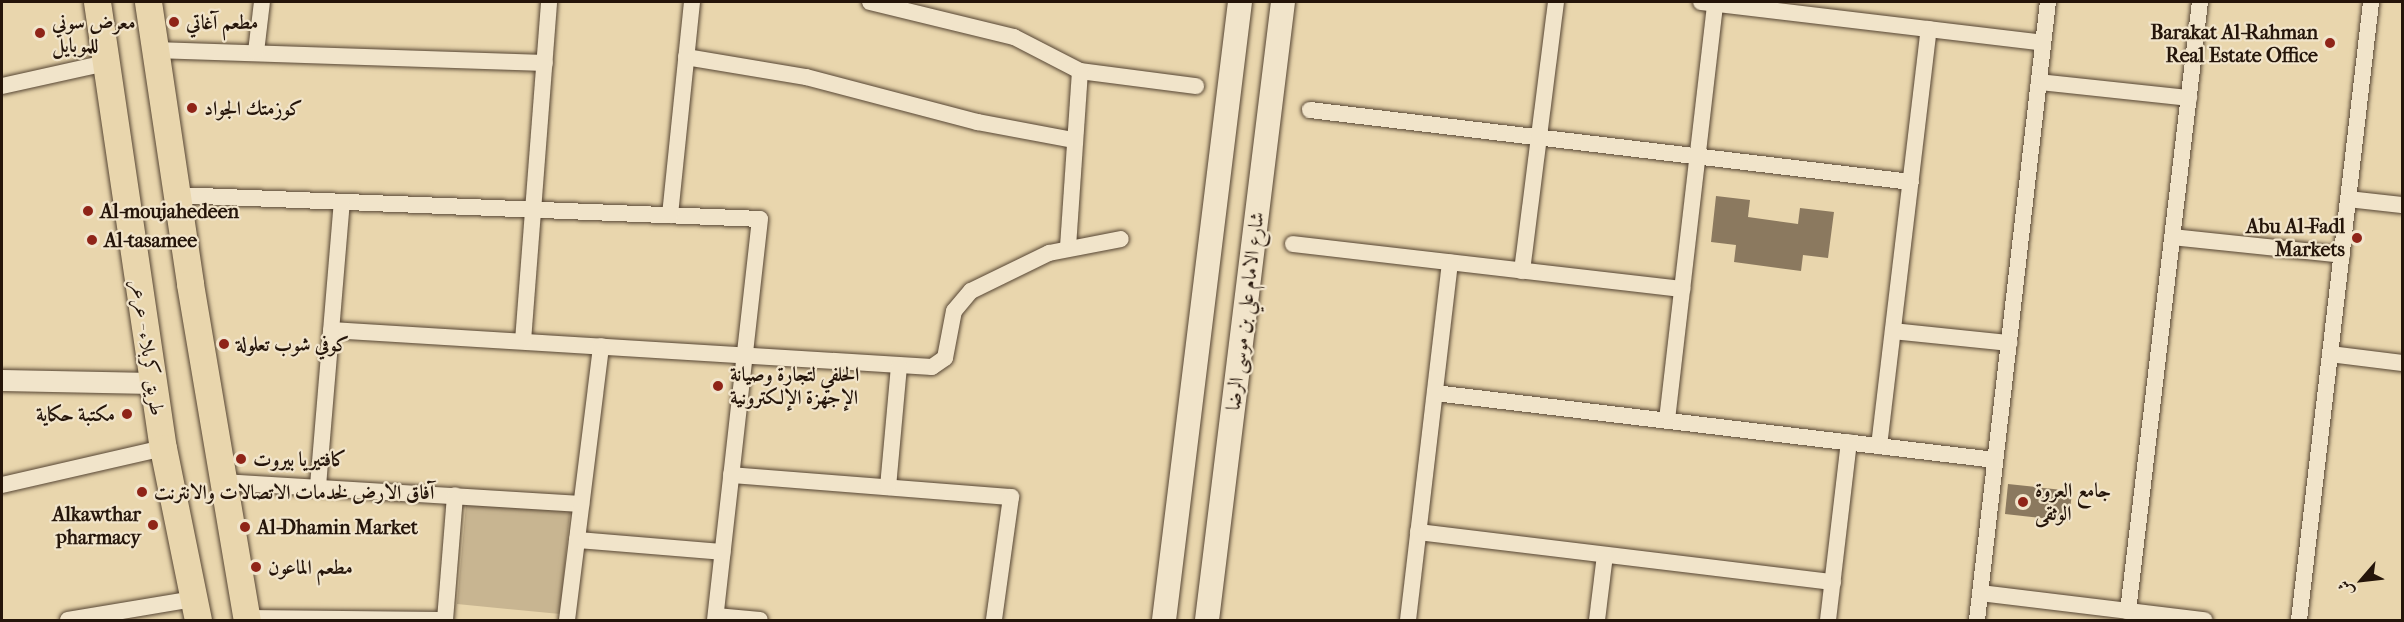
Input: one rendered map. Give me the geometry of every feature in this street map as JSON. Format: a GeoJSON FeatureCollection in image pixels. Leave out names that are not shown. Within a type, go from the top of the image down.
{"type":"FeatureCollection","features":[{"type":"Feature","properties":{"kind":"main road","name":"طريق كربلاء - عرعر"},"geometry":{"type":"LineString","coordinates":[[97,2],[152,383],[196,610]]}},
{"type":"Feature","properties":{"kind":"main road"},"geometry":{"type":"LineString","coordinates":[[148,2],[222,482],[247,619]]}},
{"type":"Feature","properties":{"kind":"main road"},"geometry":{"type":"LineString","coordinates":[[1164,621],[1240,2]]}},
{"type":"Feature","properties":{"kind":"main road","name":"شارع الامام علي بن موسى الرضا"},"geometry":{"type":"LineString","coordinates":[[1207,621],[1283,2]]}},
{"type":"Feature","properties":{"kind":"street"},"geometry":{"type":"LineString","coordinates":[[255,52],[262,2]]}},
{"type":"Feature","properties":{"kind":"street"},"geometry":{"type":"LineString","coordinates":[[523,341],[536,208],[549,2]]}},
{"type":"Feature","properties":{"kind":"street"},"geometry":{"type":"LineString","coordinates":[[670,216],[692,2]]}},
{"type":"Feature","properties":{"kind":"street"},"geometry":{"type":"LineString","coordinates":[[870,2],[1014,37],[1080,71],[1196,86]]}},
{"type":"Feature","properties":{"kind":"street"},"geometry":{"type":"LineString","coordinates":[[1522,271],[1556,2]]}},
{"type":"Feature","properties":{"kind":"street"},"geometry":{"type":"LineString","coordinates":[[1667,420],[1698,156],[1708,2],[2043,43]]}},
{"type":"Feature","properties":{"kind":"street"},"geometry":{"type":"LineString","coordinates":[[1977,621],[2048,2]]}},
{"type":"Feature","properties":{"kind":"street"},"geometry":{"type":"LineString","coordinates":[[2128,611],[2200,2]]}},
{"type":"Feature","properties":{"kind":"street"},"geometry":{"type":"LineString","coordinates":[[2299,621],[2372,2]]}},
{"type":"Feature","properties":{"kind":"street"},"geometry":{"type":"LineString","coordinates":[[1879,446],[1929,29]]}},
{"type":"Feature","properties":{"kind":"street"},"geometry":{"type":"LineString","coordinates":[[155,50],[545,63]]}},
{"type":"Feature","properties":{"kind":"street"},"geometry":{"type":"LineString","coordinates":[[686,57],[806,77],[978,122],[1073,140]]}},
{"type":"Feature","properties":{"kind":"street"},"geometry":{"type":"LineString","coordinates":[[2,86],[106,63]]}},
{"type":"Feature","properties":{"kind":"street"},"geometry":{"type":"LineString","coordinates":[[1068,247],[1073,140],[1080,71]]}},
{"type":"Feature","properties":{"kind":"street"},"geometry":{"type":"LineString","coordinates":[[2039,82],[2189,98]]}},
{"type":"Feature","properties":{"kind":"street"},"geometry":{"type":"LineString","coordinates":[[1310,110],[1911,182]]}},
{"type":"Feature","properties":{"kind":"street"},"geometry":{"type":"LineString","coordinates":[[176,195],[760,219],[715,618],[760,621]]}},
{"type":"Feature","properties":{"kind":"street"},"geometry":{"type":"LineString","coordinates":[[2348,199],[2403,206]]}},
{"type":"Feature","properties":{"kind":"street"},"geometry":{"type":"LineString","coordinates":[[318,486],[342,203]]}},
{"type":"Feature","properties":{"kind":"street"},"geometry":{"type":"LineString","coordinates":[[2172,237],[2342,255]]}},
{"type":"Feature","properties":{"kind":"street"},"geometry":{"type":"LineString","coordinates":[[331,330],[601,346],[745,358],[899,366],[937,365],[948,352],[954,311],[964,296],[1030,260],[1068,247],[1121,238]]}},
{"type":"Feature","properties":{"kind":"street"},"geometry":{"type":"LineString","coordinates":[[1293,244],[1682,290]]}},
{"type":"Feature","properties":{"kind":"street"},"geometry":{"type":"LineString","coordinates":[[1408,621],[1450,262]]}},
{"type":"Feature","properties":{"kind":"street"},"geometry":{"type":"LineString","coordinates":[[1893,331],[2009,344]]}},
{"type":"Feature","properties":{"kind":"street"},"geometry":{"type":"LineString","coordinates":[[567,621],[601,346]]}},
{"type":"Feature","properties":{"kind":"street"},"geometry":{"type":"LineString","coordinates":[[2330,354],[2403,363]]}},
{"type":"Feature","properties":{"kind":"street"},"geometry":{"type":"LineString","coordinates":[[888,488],[899,366]]}},
{"type":"Feature","properties":{"kind":"street"},"geometry":{"type":"LineString","coordinates":[[2,380],[152,383]]}},
{"type":"Feature","properties":{"kind":"street"},"geometry":{"type":"LineString","coordinates":[[1435,393],[1995,460]]}},
{"type":"Feature","properties":{"kind":"street"},"geometry":{"type":"LineString","coordinates":[[1828,621],[1849,442]]}},
{"type":"Feature","properties":{"kind":"street"},"geometry":{"type":"LineString","coordinates":[[2,485],[163,448]]}},
{"type":"Feature","properties":{"kind":"street"},"geometry":{"type":"LineString","coordinates":[[731,475],[1011,497],[994,621]]}},
{"type":"Feature","properties":{"kind":"street"},"geometry":{"type":"LineString","coordinates":[[222,482],[318,486],[581,504]]}},
{"type":"Feature","properties":{"kind":"street"},"geometry":{"type":"LineString","coordinates":[[445,621],[455,495]]}},
{"type":"Feature","properties":{"kind":"street"},"geometry":{"type":"LineString","coordinates":[[1418,532],[1833,582]]}},
{"type":"Feature","properties":{"kind":"street"},"geometry":{"type":"LineString","coordinates":[[577,540],[723,552]]}},
{"type":"Feature","properties":{"kind":"street"},"geometry":{"type":"LineString","coordinates":[[1597,621],[1605,555]]}},
{"type":"Feature","properties":{"kind":"street"},"geometry":{"type":"LineString","coordinates":[[1980,593],[2204,621]]}},
{"type":"Feature","properties":{"kind":"street"},"geometry":{"type":"LineString","coordinates":[[68,621],[196,610]]}},
{"type":"Feature","properties":{"kind":"street"},"geometry":{"type":"LineString","coordinates":[[247,619],[440,621]]}},
{"type":"Feature","properties":{"kind":"shaded area"},"geometry":{"type":"Polygon","coordinates":[[[466,505],[570,511],[560,614],[457,604],[466,505]]]}},
{"type":"Feature","properties":{"kind":"building"},"geometry":{"type":"Polygon","coordinates":[[[1716,196],[1750,200],[1748,217],[1798,224],[1800,208],[1834,212],[1828,258],[1803,255],[1801,271],[1734,262],[1736,245],[1711,242],[1716,196]]]}},
{"type":"Feature","properties":{"kind":"building"},"geometry":{"type":"Polygon","coordinates":[[[2008,484],[2072,491],[2069,521],[2005,514],[2008,484]]]}},
{"type":"Feature","properties":{"kind":"place","name":"مطعم آغاتي"},"geometry":{"type":"Point","coordinates":[174,22]}},
{"type":"Feature","properties":{"kind":"place","name":"معرض سوني للموبايل"},"geometry":{"type":"Point","coordinates":[40,33]}},
{"type":"Feature","properties":{"kind":"place","name":"Barakat Al-Rahman Real Estate Office"},"geometry":{"type":"Point","coordinates":[2330,43]}},
{"type":"Feature","properties":{"kind":"place","name":"كوزمتك الجواد"},"geometry":{"type":"Point","coordinates":[192,108]}},
{"type":"Feature","properties":{"kind":"place","name":"Al-moujahedeen"},"geometry":{"type":"Point","coordinates":[88,211]}},
{"type":"Feature","properties":{"kind":"place","name":"Abu Al-Fadl Markets"},"geometry":{"type":"Point","coordinates":[2357,238]}},
{"type":"Feature","properties":{"kind":"place","name":"Al-tasamee"},"geometry":{"type":"Point","coordinates":[92,240]}},
{"type":"Feature","properties":{"kind":"place","name":"كوفي شوب تعلولة"},"geometry":{"type":"Point","coordinates":[224,344]}},
{"type":"Feature","properties":{"kind":"place","name":"الحلفي لتجارة وصيانة الإجهزة الإلكترونية"},"geometry":{"type":"Point","coordinates":[718,386]}},
{"type":"Feature","properties":{"kind":"place","name":"مكتبة حكاية"},"geometry":{"type":"Point","coordinates":[127,414]}},
{"type":"Feature","properties":{"kind":"place","name":"كافتيريا بيروت"},"geometry":{"type":"Point","coordinates":[241,459]}},
{"type":"Feature","properties":{"kind":"place","name":"آفاق الارض لخدمات الاتصالات والانترنت"},"geometry":{"type":"Point","coordinates":[142,492]}},
{"type":"Feature","properties":{"kind":"place","name":"جامع العروة الوثقى"},"geometry":{"type":"Point","coordinates":[2023,502]}},
{"type":"Feature","properties":{"kind":"place","name":"Alkawthar pharmacy"},"geometry":{"type":"Point","coordinates":[153,525]}},
{"type":"Feature","properties":{"kind":"place","name":"Al-Dhamin Market"},"geometry":{"type":"Point","coordinates":[245,527]}},
{"type":"Feature","properties":{"kind":"place","name":"مطعم الماعون"},"geometry":{"type":"Point","coordinates":[256,567]}}]}
